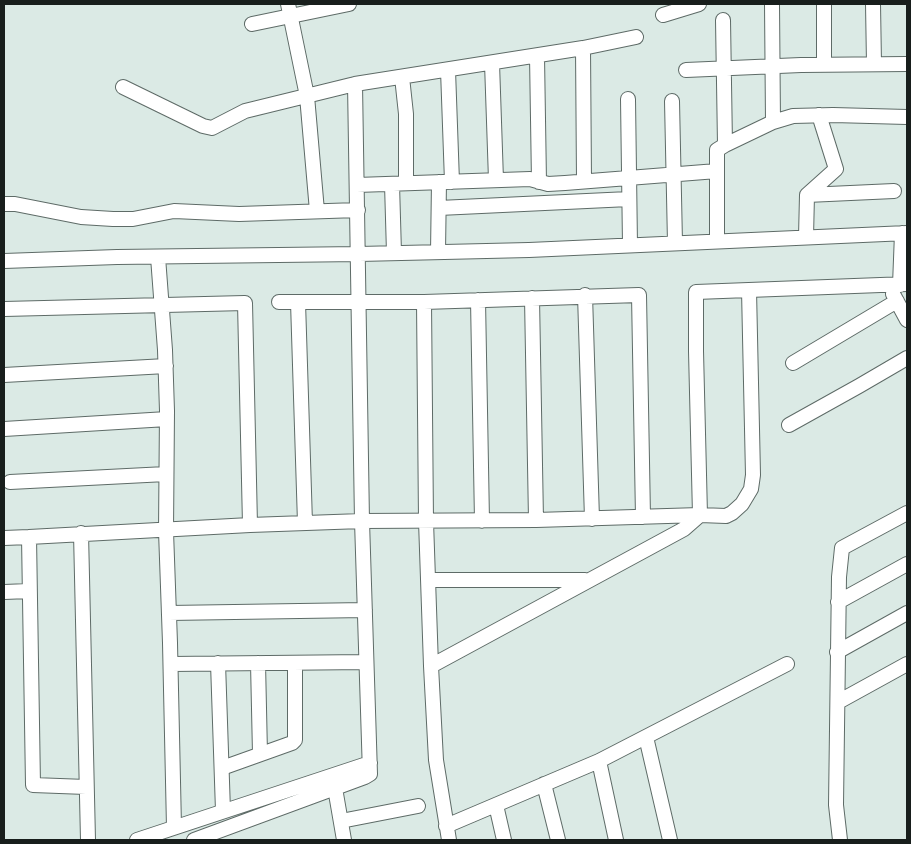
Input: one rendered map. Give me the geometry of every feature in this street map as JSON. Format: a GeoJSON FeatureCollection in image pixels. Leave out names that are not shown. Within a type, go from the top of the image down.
{"type":"FeatureCollection","features":[{"type":"Feature","properties":{"kind":"street"},"geometry":{"type":"LineString","coordinates":[[252,24],[289,10],[349,4]]}},
{"type":"Feature","properties":{"kind":"street"},"geometry":{"type":"LineString","coordinates":[[663,15],[684,6],[699,4]]}},
{"type":"Feature","properties":{"kind":"street"},"geometry":{"type":"LineString","coordinates":[[772,4],[773,122]]}},
{"type":"Feature","properties":{"kind":"street"},"geometry":{"type":"LineString","coordinates":[[824,4],[824,65]]}},
{"type":"Feature","properties":{"kind":"street"},"geometry":{"type":"LineString","coordinates":[[873,4],[874,64]]}},
{"type":"Feature","properties":{"kind":"street"},"geometry":{"type":"LineString","coordinates":[[289,10],[307,96],[317,211]]}},
{"type":"Feature","properties":{"kind":"street"},"geometry":{"type":"LineString","coordinates":[[723,20],[725,145]]}},
{"type":"Feature","properties":{"kind":"street"},"geometry":{"type":"LineString","coordinates":[[122,87],[203,126],[212,128],[245,111],[355,84],[537,56],[636,36]]}},
{"type":"Feature","properties":{"kind":"street"},"geometry":{"type":"LineString","coordinates":[[583,48],[584,181]]}},
{"type":"Feature","properties":{"kind":"street"},"geometry":{"type":"LineString","coordinates":[[537,56],[540,182]]}},
{"type":"Feature","properties":{"kind":"street"},"geometry":{"type":"LineString","coordinates":[[492,63],[496,180]]}},
{"type":"Feature","properties":{"kind":"street"},"geometry":{"type":"LineString","coordinates":[[686,70],[907,64]]}},
{"type":"Feature","properties":{"kind":"street"},"geometry":{"type":"LineString","coordinates":[[438,252],[439,208],[445,182],[448,70]]}},
{"type":"Feature","properties":{"kind":"street"},"geometry":{"type":"LineString","coordinates":[[394,253],[406,114],[402,77]]}},
{"type":"Feature","properties":{"kind":"street"},"geometry":{"type":"LineString","coordinates":[[173,830],[193,840],[365,778],[370,774],[362,522],[355,84]]}},
{"type":"Feature","properties":{"kind":"street"},"geometry":{"type":"LineString","coordinates":[[628,99],[630,245]]}},
{"type":"Feature","properties":{"kind":"street"},"geometry":{"type":"LineString","coordinates":[[672,101],[672,174],[675,243]]}},
{"type":"Feature","properties":{"kind":"street"},"geometry":{"type":"LineString","coordinates":[[806,237],[807,194],[836,169],[819,115]]}},
{"type":"Feature","properties":{"kind":"street"},"geometry":{"type":"LineString","coordinates":[[717,241],[717,150],[773,122],[793,116],[907,117]]}},
{"type":"Feature","properties":{"kind":"street"},"geometry":{"type":"LineString","coordinates":[[357,185],[530,179],[548,184],[717,170]]}},
{"type":"Feature","properties":{"kind":"street"},"geometry":{"type":"LineString","coordinates":[[807,194],[894,191]]}},
{"type":"Feature","properties":{"kind":"street"},"geometry":{"type":"LineString","coordinates":[[439,208],[629,200]]}},
{"type":"Feature","properties":{"kind":"street"},"geometry":{"type":"LineString","coordinates":[[4,204],[113,219],[133,219],[174,211],[240,214],[358,210]]}},
{"type":"Feature","properties":{"kind":"street"},"geometry":{"type":"LineString","coordinates":[[4,261],[116,256],[158,257],[438,252],[905,233],[897,301],[907,320]]}},
{"type":"Feature","properties":{"kind":"street"},"geometry":{"type":"LineString","coordinates":[[158,257],[166,366],[166,530],[171,664],[173,830]]}},
{"type":"Feature","properties":{"kind":"street"},"geometry":{"type":"LineString","coordinates":[[700,515],[696,292],[898,285]]}},
{"type":"Feature","properties":{"kind":"street"},"geometry":{"type":"LineString","coordinates":[[4,538],[305,523],[726,516],[742,504],[751,489],[753,475],[749,290]]}},
{"type":"Feature","properties":{"kind":"street"},"geometry":{"type":"LineString","coordinates":[[280,302],[424,302],[585,295],[638,295],[643,517]]}},
{"type":"Feature","properties":{"kind":"street"},"geometry":{"type":"LineString","coordinates":[[585,295],[592,519]]}},
{"type":"Feature","properties":{"kind":"street"},"geometry":{"type":"LineString","coordinates":[[532,298],[536,520]]}},
{"type":"Feature","properties":{"kind":"street"},"geometry":{"type":"LineString","coordinates":[[478,300],[482,521]]}},
{"type":"Feature","properties":{"kind":"street"},"geometry":{"type":"LineString","coordinates":[[793,363],[897,301]]}},
{"type":"Feature","properties":{"kind":"street"},"geometry":{"type":"LineString","coordinates":[[298,302],[305,523]]}},
{"type":"Feature","properties":{"kind":"street"},"geometry":{"type":"LineString","coordinates":[[424,302],[426,521],[431,666],[436,760],[448,833],[496,805],[599,761],[787,664]]}},
{"type":"Feature","properties":{"kind":"street"},"geometry":{"type":"LineString","coordinates":[[4,309],[245,303],[250,525]]}},
{"type":"Feature","properties":{"kind":"street"},"geometry":{"type":"LineString","coordinates":[[789,425],[907,358]]}},
{"type":"Feature","properties":{"kind":"street"},"geometry":{"type":"LineString","coordinates":[[4,375],[166,366]]}},
{"type":"Feature","properties":{"kind":"street"},"geometry":{"type":"LineString","coordinates":[[4,429],[167,419]]}},
{"type":"Feature","properties":{"kind":"street"},"geometry":{"type":"LineString","coordinates":[[10,482],[166,474]]}},
{"type":"Feature","properties":{"kind":"street"},"geometry":{"type":"LineString","coordinates":[[431,666],[684,529],[700,515]]}},
{"type":"Feature","properties":{"kind":"street"},"geometry":{"type":"LineString","coordinates":[[840,840],[836,805],[837,652],[838,577],[842,548],[906,515]]}},
{"type":"Feature","properties":{"kind":"street"},"geometry":{"type":"LineString","coordinates":[[81,533],[88,840]]}},
{"type":"Feature","properties":{"kind":"street"},"geometry":{"type":"LineString","coordinates":[[29,537],[33,785],[86,786]]}},
{"type":"Feature","properties":{"kind":"street"},"geometry":{"type":"LineString","coordinates":[[838,602],[907,564]]}},
{"type":"Feature","properties":{"kind":"street"},"geometry":{"type":"LineString","coordinates":[[428,580],[588,580]]}},
{"type":"Feature","properties":{"kind":"street"},"geometry":{"type":"LineString","coordinates":[[4,592],[30,591]]}},
{"type":"Feature","properties":{"kind":"street"},"geometry":{"type":"LineString","coordinates":[[169,613],[365,610]]}},
{"type":"Feature","properties":{"kind":"street"},"geometry":{"type":"LineString","coordinates":[[837,652],[907,613]]}},
{"type":"Feature","properties":{"kind":"street"},"geometry":{"type":"LineString","coordinates":[[171,664],[366,662]]}},
{"type":"Feature","properties":{"kind":"street"},"geometry":{"type":"LineString","coordinates":[[218,663],[223,811]]}},
{"type":"Feature","properties":{"kind":"street"},"geometry":{"type":"LineString","coordinates":[[258,663],[260,754]]}},
{"type":"Feature","properties":{"kind":"street"},"geometry":{"type":"LineString","coordinates":[[222,768],[292,743],[295,740],[295,663]]}},
{"type":"Feature","properties":{"kind":"street"},"geometry":{"type":"LineString","coordinates":[[838,702],[907,664]]}},
{"type":"Feature","properties":{"kind":"street"},"geometry":{"type":"LineString","coordinates":[[646,737],[670,840]]}},
{"type":"Feature","properties":{"kind":"street"},"geometry":{"type":"LineString","coordinates":[[599,761],[616,840]]}},
{"type":"Feature","properties":{"kind":"street"},"geometry":{"type":"LineString","coordinates":[[137,840],[173,830],[223,811],[370,763]]}},
{"type":"Feature","properties":{"kind":"street"},"geometry":{"type":"LineString","coordinates":[[544,784],[558,840]]}},
{"type":"Feature","properties":{"kind":"street"},"geometry":{"type":"LineString","coordinates":[[335,788],[343,840]]}},
{"type":"Feature","properties":{"kind":"street"},"geometry":{"type":"LineString","coordinates":[[496,805],[504,840]]}},
{"type":"Feature","properties":{"kind":"street"},"geometry":{"type":"LineString","coordinates":[[341,821],[418,806]]}}]}
